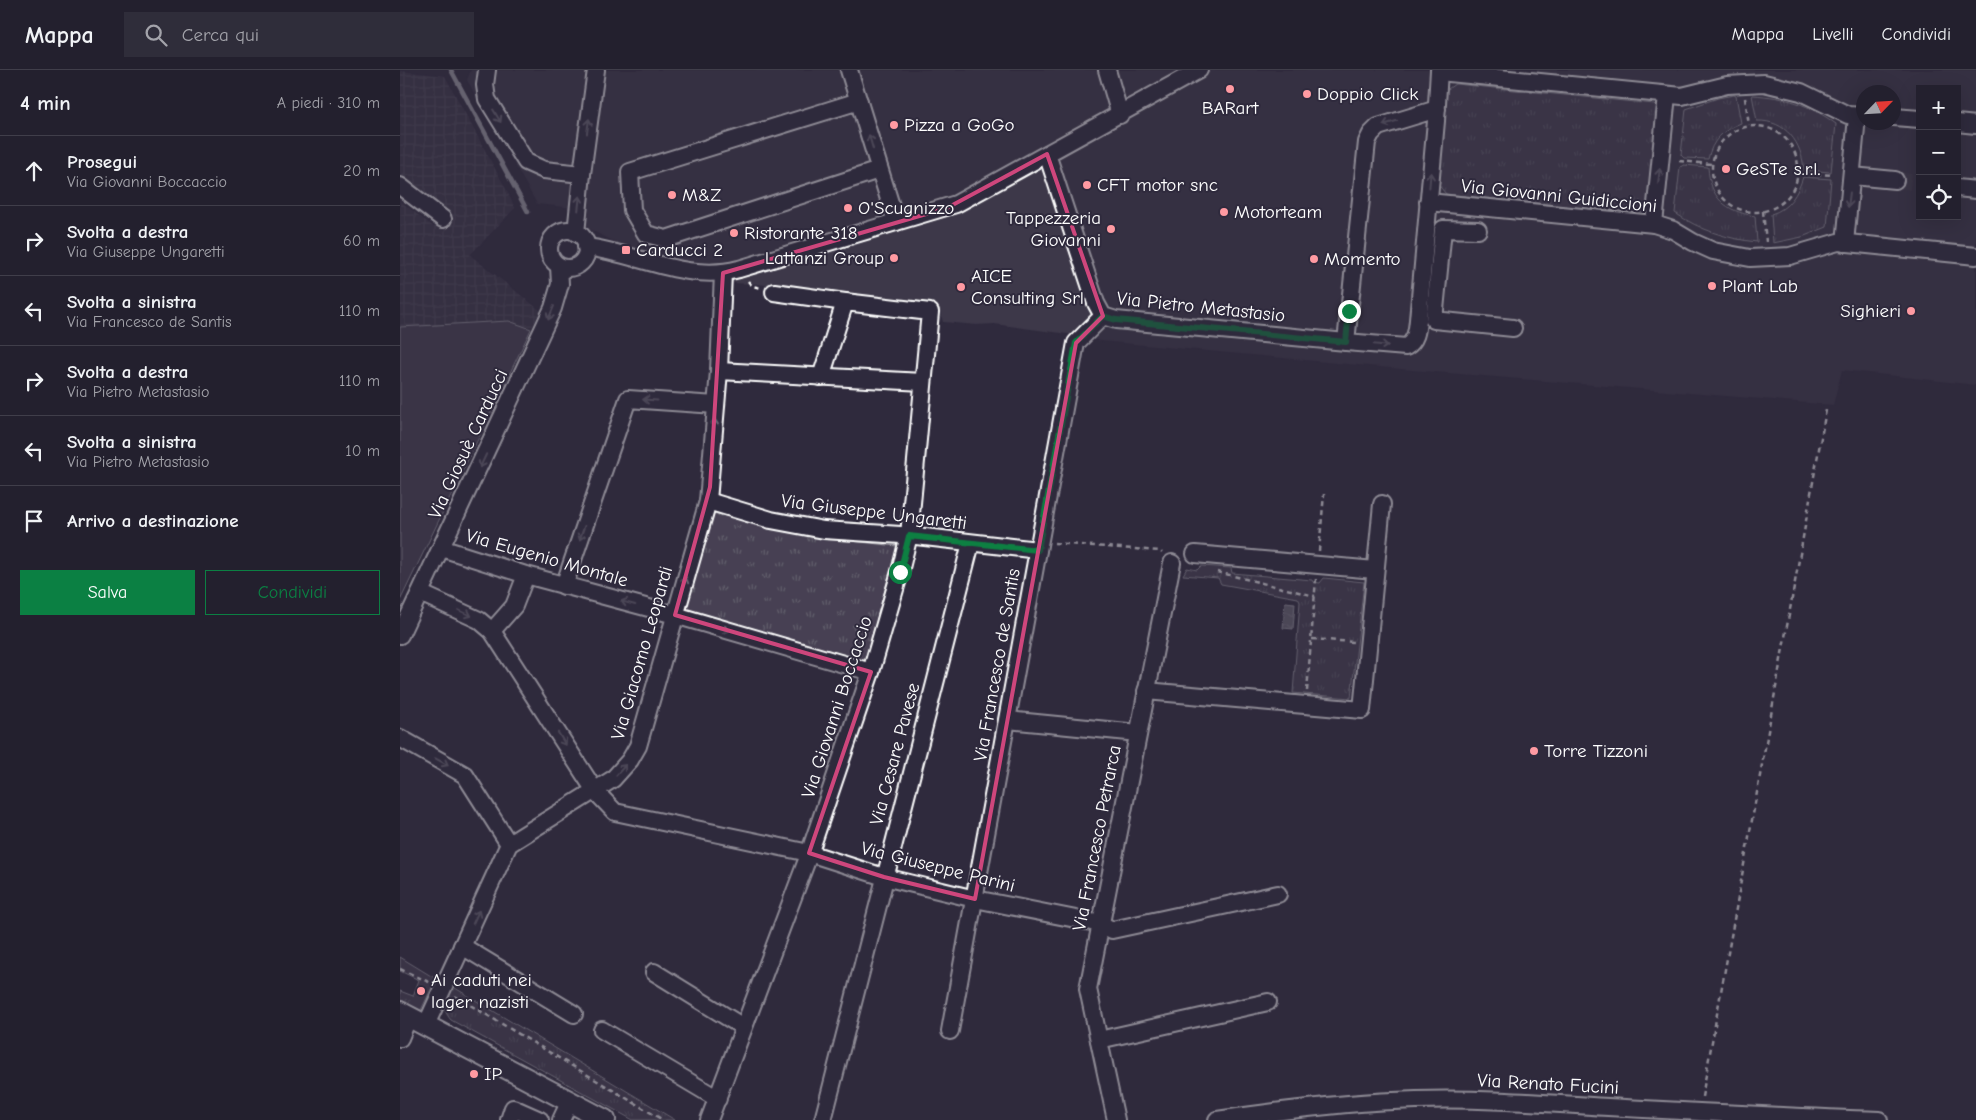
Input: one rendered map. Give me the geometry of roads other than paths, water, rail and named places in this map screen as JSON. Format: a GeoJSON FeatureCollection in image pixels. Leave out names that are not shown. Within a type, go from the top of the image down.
{"type":"FeatureCollection","features":[{"type":"Feature","properties":{"kind":"main road"},"geometry":{"type":"LineString","coordinates":[[411,1017],[605,1120]]}},
{"type":"Feature","properties":{"kind":"street"},"geometry":{"type":"LineString","coordinates":[[487,70],[485,85],[487,99],[526,162],[544,170],[582,174]]}},
{"type":"Feature","properties":{"kind":"street"},"geometry":{"type":"LineString","coordinates":[[559,266],[568,268],[579,264],[585,257],[586,248],[583,238],[576,233],[596,70]]}},
{"type":"Feature","properties":{"kind":"street"},"geometry":{"type":"LineString","coordinates":[[850,70],[896,222]]}},
{"type":"Feature","properties":{"kind":"street"},"geometry":{"type":"LineString","coordinates":[[1107,70],[1120,115]]}},
{"type":"Feature","properties":{"kind":"street"},"geometry":{"type":"LineString","coordinates":[[586,248],[598,249],[659,266],[690,271],[731,271],[958,203],[1200,70]]}},
{"type":"Feature","properties":{"kind":"street"},"geometry":{"type":"LineString","coordinates":[[1439,71],[1667,96],[1682,96],[1735,84],[1764,83],[1801,92],[1842,112],[1856,115]]}},
{"type":"Feature","properties":{"kind":"street","name":"Via Pietro Metastasio"},"geometry":{"type":"LineString","coordinates":[[1047,154],[1096,303],[1103,316],[1116,320],[1406,347],[1412,344],[1426,319],[1428,202],[1439,71]]}},
{"type":"Feature","properties":{"kind":"street"},"geometry":{"type":"LineString","coordinates":[[1654,224],[1667,96]]}},
{"type":"Feature","properties":{"kind":"street"},"geometry":{"type":"LineString","coordinates":[[859,101],[630,172],[632,210],[646,234],[666,239],[879,170]]}},
{"type":"Feature","properties":{"kind":"street"},"geometry":{"type":"LineString","coordinates":[[1346,342],[1367,142],[1371,134],[1378,127],[1436,109]]}},
{"type":"Feature","properties":{"kind":"street"},"geometry":{"type":"LineString","coordinates":[[1901,118],[1916,119]]}},
{"type":"Feature","properties":{"kind":"street"},"geometry":{"type":"LineString","coordinates":[[1961,123],[1976,125]]}},
{"type":"Feature","properties":{"kind":"street"},"geometry":{"type":"LineString","coordinates":[[1845,242],[1858,130]]}},
{"type":"Feature","properties":{"kind":"street"},"geometry":{"type":"LineString","coordinates":[[1852,176],[1895,180]]}},
{"type":"Feature","properties":{"kind":"street"},"geometry":{"type":"LineString","coordinates":[[400,186],[443,220]]}},
{"type":"Feature","properties":{"kind":"street"},"geometry":{"type":"LineString","coordinates":[[1961,188],[1976,190]]}},
{"type":"Feature","properties":{"kind":"street","name":"Via Giovanni Guidiccioni"},"geometry":{"type":"LineString","coordinates":[[1428,202],[1654,224],[1673,230],[1713,251],[1750,258],[1790,256],[1832,243],[1845,242],[1976,256]]}},
{"type":"Feature","properties":{"kind":"street"},"geometry":{"type":"LineString","coordinates":[[1478,230],[1443,229],[1426,319],[1513,328]]}},
{"type":"Feature","properties":{"kind":"street","name":"Via Giosuè Carducci"},"geometry":{"type":"LineString","coordinates":[[400,635],[553,308],[560,284],[559,266],[550,255],[551,241],[561,232],[569,231],[576,233]]}},
{"type":"Feature","properties":{"kind":"street"},"geometry":{"type":"LineString","coordinates":[[659,266],[666,239]]}},
{"type":"Feature","properties":{"kind":"street","name":"Via Giacomo Leopardi"},"geometry":{"type":"LineString","coordinates":[[510,844],[613,779],[634,753],[708,501],[719,371],[731,271]]}},
{"type":"Feature","properties":{"kind":"street"},"geometry":{"type":"LineString","coordinates":[[774,292],[845,302],[821,377]]}},
{"type":"Feature","properties":{"kind":"street","name":"Via Giovanni Boccaccio"},"geometry":{"type":"LineString","coordinates":[[709,1120],[809,853],[871,672],[909,536],[930,312],[845,302]]}},
{"type":"Feature","properties":{"kind":"street","name":"Via Francesco de Santis"},"geometry":{"type":"LineString","coordinates":[[950,1031],[1076,343],[1103,316]]}},
{"type":"Feature","properties":{"kind":"street"},"geometry":{"type":"LineString","coordinates":[[719,371],[923,382]]}},
{"type":"Feature","properties":{"kind":"street"},"geometry":{"type":"LineString","coordinates":[[564,586],[628,399],[716,405]]}},
{"type":"Feature","properties":{"kind":"street","name":"Via Giuseppe Ungaretti"},"geometry":{"type":"LineString","coordinates":[[708,501],[771,520],[824,530],[909,536],[971,543],[1039,546]]}},
{"type":"Feature","properties":{"kind":"street"},"geometry":{"type":"LineString","coordinates":[[1146,691],[1362,710],[1382,504]]}},
{"type":"Feature","properties":{"kind":"street","name":"Via Cesare Pavese"},"geometry":{"type":"LineString","coordinates":[[823,1120],[971,543]]}},
{"type":"Feature","properties":{"kind":"street","name":"Via Eugenio Montale"},"geometry":{"type":"LineString","coordinates":[[442,548],[564,586],[675,615],[871,672]]}},
{"type":"Feature","properties":{"kind":"street"},"geometry":{"type":"LineString","coordinates":[[1195,554],[1375,570]]}},
{"type":"Feature","properties":{"kind":"street","name":"Via Francesco Petrarca"},"geometry":{"type":"LineString","coordinates":[[1116,1120],[1088,989],[1172,563]]}},
{"type":"Feature","properties":{"kind":"street"},"geometry":{"type":"LineString","coordinates":[[420,593],[479,620],[492,631],[514,606],[526,575]]}},
{"type":"Feature","properties":{"kind":"street","name":"Via Giuseppe Parini"},"geometry":{"type":"LineString","coordinates":[[492,631],[595,791],[616,812],[809,853],[884,877],[975,899],[1101,924],[1112,930],[1278,894]]}},
{"type":"Feature","properties":{"kind":"street"},"geometry":{"type":"LineString","coordinates":[[1008,720],[1138,732]]}},
{"type":"Feature","properties":{"kind":"street"},"geometry":{"type":"LineString","coordinates":[[400,738],[465,775],[510,844],[441,988],[411,1017],[400,1038]]}},
{"type":"Feature","properties":{"kind":"street"},"geometry":{"type":"LineString","coordinates":[[462,946],[574,1014]]}},
{"type":"Feature","properties":{"kind":"street"},"geometry":{"type":"LineString","coordinates":[[654,972],[743,1027]]}},
{"type":"Feature","properties":{"kind":"street"},"geometry":{"type":"LineString","coordinates":[[1099,1040],[1268,1002]]}},
{"type":"Feature","properties":{"kind":"street"},"geometry":{"type":"LineString","coordinates":[[602,1030],[718,1099]]}},
{"type":"Feature","properties":{"kind":"street","name":"Via Renato Fucini"},"geometry":{"type":"LineString","coordinates":[[1217,1120],[1287,1115],[1382,1101],[1499,1100],[1597,1113],[1699,1111],[1879,1120]]}},
{"type":"Feature","properties":{"kind":"street"},"geometry":{"type":"LineString","coordinates":[[561,1120],[570,1101]]}},
{"type":"Feature","properties":{"kind":"street"},"geometry":{"type":"LineString","coordinates":[[509,1120],[514,1108],[540,1120]]}},
{"type":"Feature","properties":{"kind":"water"},"geometry":{"type":"Polygon","coordinates":[[[1285,602],[1295,603],[1293,629],[1283,628],[1285,602]]]}},
{"type":"Feature","properties":{"kind":"waterway"},"geometry":{"type":"LineString","coordinates":[[451,70],[528,212]]}},
{"type":"Feature","properties":{"kind":"tunnel"},"geometry":{"type":"LineString","coordinates":[[1895,180],[1916,183]]}},
{"type":"Feature","properties":{"kind":"place","name":"BARart"},"geometry":{"type":"Point","coordinates":[1230,89]}},
{"type":"Feature","properties":{"kind":"place","name":"Doppio Click"},"geometry":{"type":"Point","coordinates":[1307,94]}},
{"type":"Feature","properties":{"kind":"place","name":"Pizza a GoGo"},"geometry":{"type":"Point","coordinates":[894,125]}},
{"type":"Feature","properties":{"kind":"place","name":"GeSTe s.r.l."},"geometry":{"type":"Point","coordinates":[1726,169]}},
{"type":"Feature","properties":{"kind":"place","name":"CFT motor snc"},"geometry":{"type":"Point","coordinates":[1087,185]}},
{"type":"Feature","properties":{"kind":"place","name":"M&Z"},"geometry":{"type":"Point","coordinates":[672,195]}},
{"type":"Feature","properties":{"kind":"place","name":"O'Scugnizzo"},"geometry":{"type":"Point","coordinates":[848,208]}},
{"type":"Feature","properties":{"kind":"place","name":"Motorteam"},"geometry":{"type":"Point","coordinates":[1224,212]}},
{"type":"Feature","properties":{"kind":"place","name":"Tappezzeria Giovanni"},"geometry":{"type":"Point","coordinates":[1111,229]}},
{"type":"Feature","properties":{"kind":"place","name":"Ristorante 318"},"geometry":{"type":"Point","coordinates":[734,233]}},
{"type":"Feature","properties":{"kind":"place","name":"Carducci 2"},"geometry":{"type":"Point","coordinates":[626,250]}},
{"type":"Feature","properties":{"kind":"place","name":"Lattanzi Group"},"geometry":{"type":"Point","coordinates":[894,258]}},
{"type":"Feature","properties":{"kind":"place","name":"Momento"},"geometry":{"type":"Point","coordinates":[1314,259]}},
{"type":"Feature","properties":{"kind":"place","name":"Plant Lab"},"geometry":{"type":"Point","coordinates":[1712,286]}},
{"type":"Feature","properties":{"kind":"place","name":"AICE Consulting Srl"},"geometry":{"type":"Point","coordinates":[961,287]}},
{"type":"Feature","properties":{"kind":"place","name":"Sighieri"},"geometry":{"type":"Point","coordinates":[1911,311]}},
{"type":"Feature","properties":{"kind":"place","name":"Torre Tizzoni"},"geometry":{"type":"Point","coordinates":[1534,751]}},
{"type":"Feature","properties":{"kind":"place","name":"Ai caduti nei lager nazisti"},"geometry":{"type":"Point","coordinates":[421,991]}},
{"type":"Feature","properties":{"kind":"place","name":"IP"},"geometry":{"type":"Point","coordinates":[474,1074]}}]}
